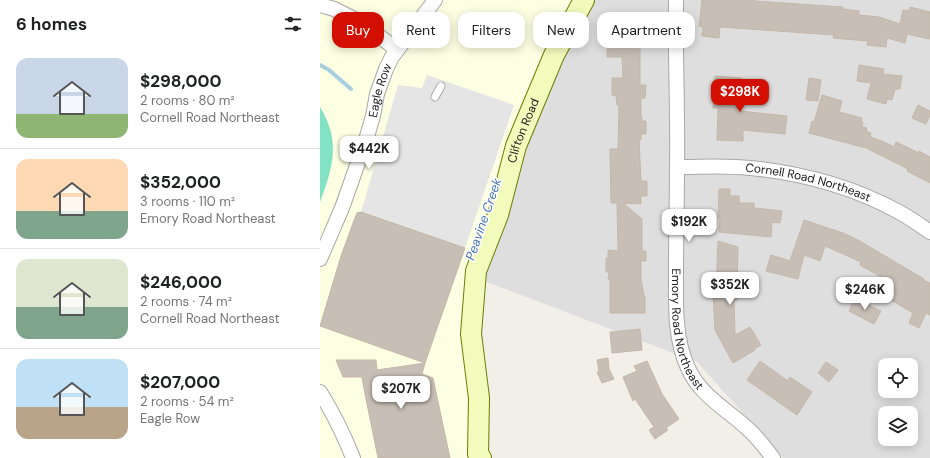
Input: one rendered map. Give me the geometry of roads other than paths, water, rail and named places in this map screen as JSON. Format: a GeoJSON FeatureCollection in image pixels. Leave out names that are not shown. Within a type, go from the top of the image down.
{"type":"FeatureCollection","features":[{"type":"Feature","properties":{"kind":"main road","name":"Clifton Road"},"geometry":{"type":"LineString","coordinates":[[481,458],[478,454],[479,398],[471,334],[476,271],[498,215],[516,146],[554,54],[584,0]]}},
{"type":"Feature","properties":{"kind":"street","name":"Eagle Row"},"geometry":{"type":"LineString","coordinates":[[320,259],[342,208],[366,140],[373,116],[377,94],[386,69],[392,57],[435,0]]}},
{"type":"Feature","properties":{"kind":"street","name":"Emory Road Northeast"},"geometry":{"type":"LineString","coordinates":[[676,0],[676,309],[678,331],[683,355],[688,369],[698,385],[710,398],[747,428],[765,446],[773,458]]}},
{"type":"Feature","properties":{"kind":"street"},"geometry":{"type":"LineString","coordinates":[[320,5],[334,9],[364,24],[397,50]]}},
{"type":"Feature","properties":{"kind":"street","name":"Cornell Road Northeast"},"geometry":{"type":"LineString","coordinates":[[677,167],[706,166],[750,168],[784,172],[819,180],[851,190],[885,205],[930,232]]}},
{"type":"Feature","properties":{"kind":"street"},"geometry":{"type":"LineString","coordinates":[[320,392],[342,431],[353,458]]}},
{"type":"Feature","properties":{"kind":"lane"},"geometry":{"type":"LineString","coordinates":[[435,97],[441,86]]}},
{"type":"Feature","properties":{"kind":"waterway"},"geometry":{"type":"LineString","coordinates":[[320,65],[329,70],[351,89]]}},
{"type":"Feature","properties":{"kind":"water label","name":"Peavine Creek"},"geometry":{"type":"Point","coordinates":[483,219]}}]}
